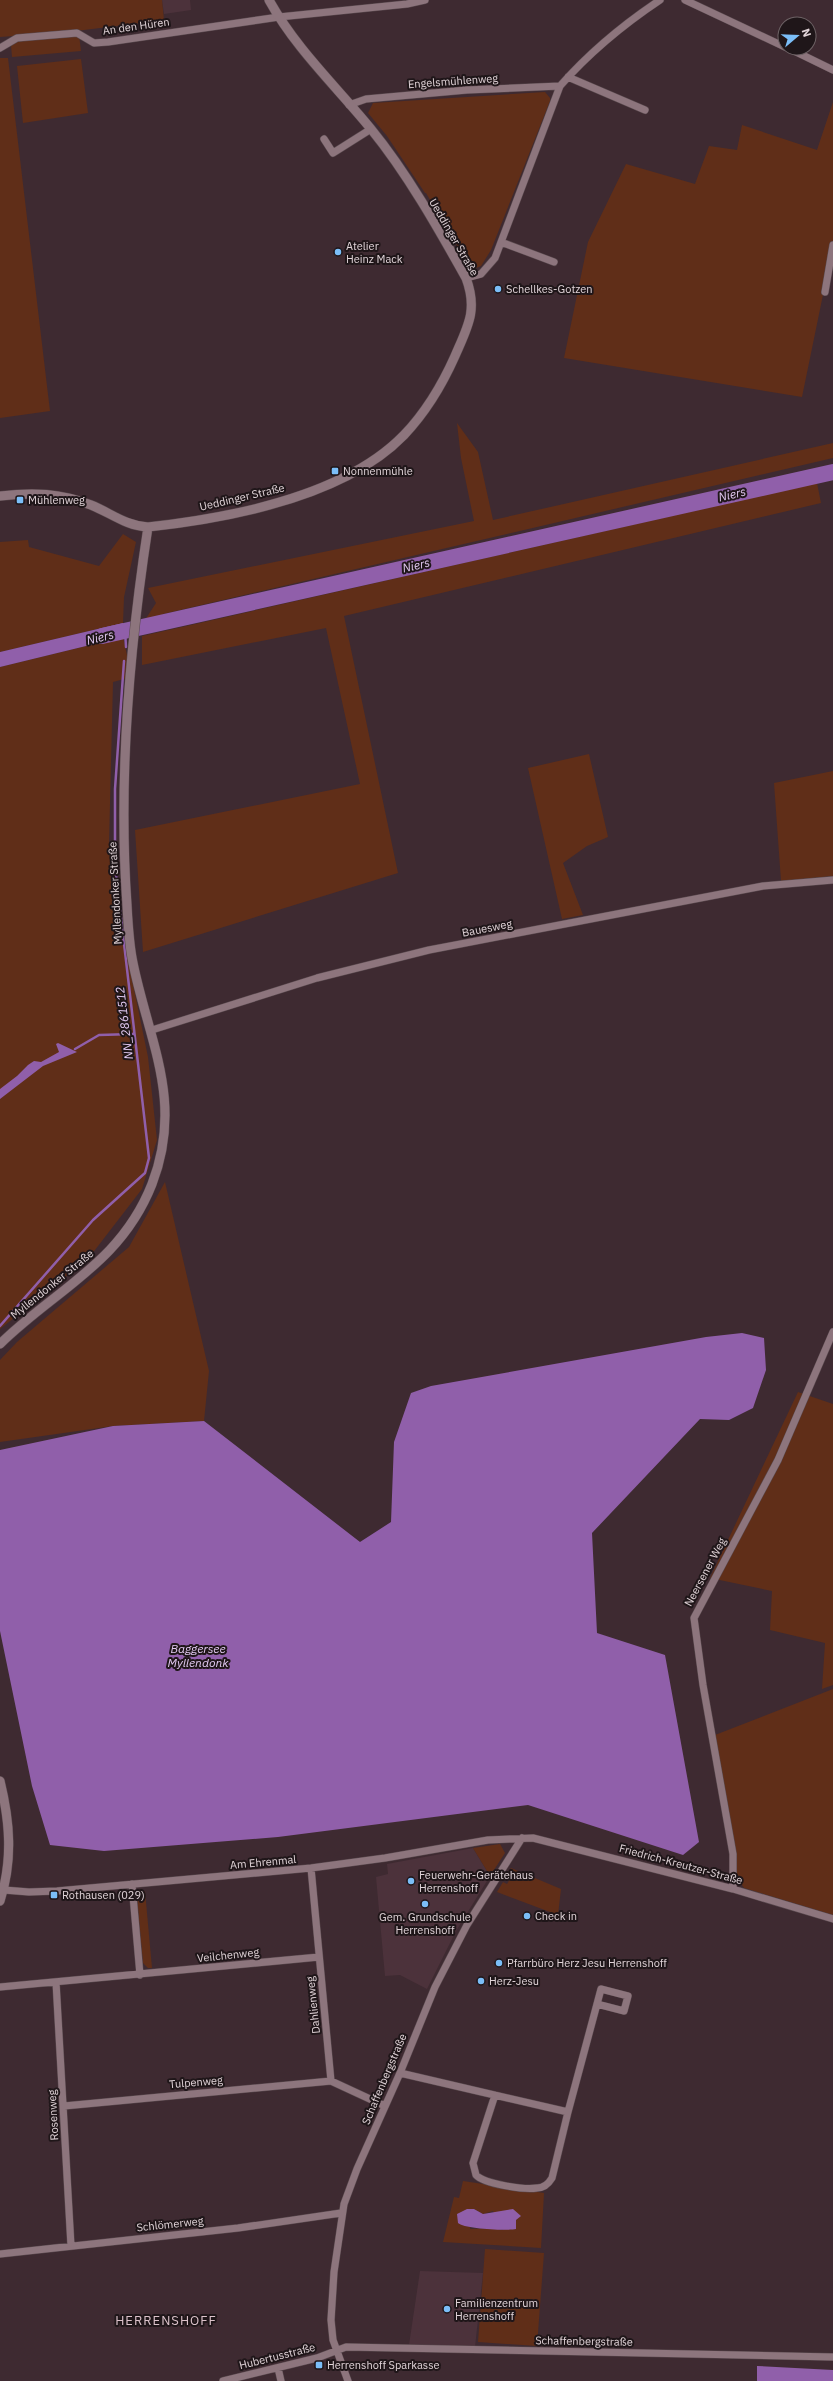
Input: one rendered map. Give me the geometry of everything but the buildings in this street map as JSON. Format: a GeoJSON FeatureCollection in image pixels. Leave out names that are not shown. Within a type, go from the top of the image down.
{"type":"FeatureCollection","features":[{"type":"Feature","properties":{"kind":"street","name":"Ueddinger Straße"},"geometry":{"type":"LineString","coordinates":[[148,527],[227,515],[272,505],[319,488],[368,463],[404,435],[431,401],[451,365],[472,315],[473,301],[466,278],[395,161],[371,129],[306,56],[279,17],[270,0]]}},
{"type":"Feature","properties":{"kind":"street"},"geometry":{"type":"LineString","coordinates":[[279,17],[392,6],[424,0]]}},
{"type":"Feature","properties":{"kind":"street"},"geometry":{"type":"LineString","coordinates":[[466,278],[481,274],[495,258],[560,86],[568,77],[638,15],[660,0]]}},
{"type":"Feature","properties":{"kind":"street"},"geometry":{"type":"LineString","coordinates":[[685,0],[777,43]]}},
{"type":"Feature","properties":{"kind":"street","name":"An den Hüren"},"geometry":{"type":"LineString","coordinates":[[0,48],[17,38],[77,33],[94,43],[108,42],[279,17]]}},
{"type":"Feature","properties":{"kind":"street"},"geometry":{"type":"LineString","coordinates":[[804,56],[833,70]]}},
{"type":"Feature","properties":{"kind":"street"},"geometry":{"type":"LineString","coordinates":[[568,77],[644,110]]}},
{"type":"Feature","properties":{"kind":"street","name":"Engelsmühlenweg"},"geometry":{"type":"LineString","coordinates":[[350,105],[366,99],[467,90],[560,86]]}},
{"type":"Feature","properties":{"kind":"street"},"geometry":{"type":"LineString","coordinates":[[324,139],[333,153],[371,129]]}},
{"type":"Feature","properties":{"kind":"street"},"geometry":{"type":"LineString","coordinates":[[500,242],[554,262]]}},
{"type":"Feature","properties":{"kind":"street"},"geometry":{"type":"LineString","coordinates":[[824,292],[833,245]]}},
{"type":"Feature","properties":{"kind":"street"},"geometry":{"type":"LineString","coordinates":[[0,496],[45,493],[63,496],[92,506],[130,525],[148,527]]}},
{"type":"Feature","properties":{"kind":"street","name":"Myllendonker Straße"},"geometry":{"type":"LineString","coordinates":[[0,1344],[98,1263],[132,1222],[147,1195],[160,1157],[165,1117],[162,1075],[152,1030],[132,960],[124,859],[124,779],[133,642],[148,527]]}},
{"type":"Feature","properties":{"kind":"street","name":"Bauesweg"},"geometry":{"type":"LineString","coordinates":[[152,1030],[317,978],[429,950],[763,886],[833,880]]}},
{"type":"Feature","properties":{"kind":"street","name":"Neersener Weg"},"geometry":{"type":"LineString","coordinates":[[733,1889],[733,1854],[703,1685],[694,1618],[780,1455],[833,1332]]}},
{"type":"Feature","properties":{"kind":"street"},"geometry":{"type":"LineString","coordinates":[[0,1780],[10,1839],[4,1890],[0,1901]]}},
{"type":"Feature","properties":{"kind":"street","name":"Friedrich-Kreutzer-Straße"},"geometry":{"type":"LineString","coordinates":[[522,1838],[547,1840],[733,1889],[833,1919]]}},
{"type":"Feature","properties":{"kind":"street","name":"Am Ehrenmal"},"geometry":{"type":"LineString","coordinates":[[4,1890],[39,1892],[311,1868],[385,1858],[461,1844],[522,1838]]}},
{"type":"Feature","properties":{"kind":"street","name":"Schaffenbergstraße"},"geometry":{"type":"LineString","coordinates":[[348,2381],[332,2337],[331,2308],[341,2213],[354,2175],[400,2073],[430,1996],[458,1940],[522,1838]]}},
{"type":"Feature","properties":{"kind":"street","name":"Dahlienweg"},"geometry":{"type":"LineString","coordinates":[[311,1868],[331,2081]]}},
{"type":"Feature","properties":{"kind":"street"},"geometry":{"type":"LineString","coordinates":[[132,1884],[140,1975]]}},
{"type":"Feature","properties":{"kind":"street","name":"Veilchenweg"},"geometry":{"type":"LineString","coordinates":[[0,1987],[319,1957]]}},
{"type":"Feature","properties":{"kind":"street","name":"Rosenweg"},"geometry":{"type":"LineString","coordinates":[[56,1982],[71,2246]]}},
{"type":"Feature","properties":{"kind":"street"},"geometry":{"type":"LineString","coordinates":[[495,2095],[474,2163],[476,2175],[486,2182],[533,2188],[542,2187],[548,2183],[553,2175],[597,2004]]}},
{"type":"Feature","properties":{"kind":"street"},"geometry":{"type":"LineString","coordinates":[[400,2073],[568,2112]]}},
{"type":"Feature","properties":{"kind":"street"},"geometry":{"type":"LineString","coordinates":[[331,2081],[385,2106]]}},
{"type":"Feature","properties":{"kind":"street","name":"Tulpenweg"},"geometry":{"type":"LineString","coordinates":[[64,2106],[331,2081]]}},
{"type":"Feature","properties":{"kind":"street","name":"Schlömerweg"},"geometry":{"type":"LineString","coordinates":[[0,2254],[238,2228],[341,2213]]}},
{"type":"Feature","properties":{"kind":"street","name":"Schaffenbergstraße"},"geometry":{"type":"LineString","coordinates":[[336,2350],[346,2347],[833,2357]]}},
{"type":"Feature","properties":{"kind":"street","name":"Hubertusstraße"},"geometry":{"type":"LineString","coordinates":[[223,2381],[318,2358],[336,2350]]}},
{"type":"Feature","properties":{"kind":"street"},"geometry":{"type":"LineString","coordinates":[[278,2368],[281,2381]]}},
{"type":"Feature","properties":{"kind":"shaded area"},"geometry":{"type":"Polygon","coordinates":[[[0,0],[162,0],[164,20],[68,32],[0,37],[0,0]]]}},
{"type":"Feature","properties":{"kind":"shaded area"},"geometry":{"type":"Polygon","coordinates":[[[162,0],[190,0],[191,10],[164,14],[162,0]]]}},
{"type":"Feature","properties":{"kind":"shaded area"},"geometry":{"type":"Polygon","coordinates":[[[79,35],[81,51],[12,57],[11,45],[22,39],[79,35]]]}},
{"type":"Feature","properties":{"kind":"shaded area"},"geometry":{"type":"Polygon","coordinates":[[[0,58],[8,58],[50,411],[0,418],[0,58]]]}},
{"type":"Feature","properties":{"kind":"shaded area"},"geometry":{"type":"Polygon","coordinates":[[[81,59],[88,113],[23,123],[17,66],[81,59]]]}},
{"type":"Feature","properties":{"kind":"shaded area"},"geometry":{"type":"Polygon","coordinates":[[[545,92],[550,98],[550,101],[491,250],[481,266],[474,269],[469,266],[426,193],[387,136],[368,113],[373,103],[545,92]]]}},
{"type":"Feature","properties":{"kind":"shaded area"},"geometry":{"type":"Polygon","coordinates":[[[833,102],[833,246],[802,397],[564,358],[588,242],[626,164],[695,184],[709,146],[737,150],[742,125],[817,150],[833,102]]]}},
{"type":"Feature","properties":{"kind":"shaded area"},"geometry":{"type":"Polygon","coordinates":[[[457,423],[478,452],[493,520],[833,443],[833,458],[163,614],[155,621],[145,620],[156,603],[148,588],[474,521],[461,458],[457,423]]]}},
{"type":"Feature","properties":{"kind":"shaded area"},"geometry":{"type":"Polygon","coordinates":[[[817,483],[821,503],[344,616],[398,873],[143,952],[135,830],[360,784],[326,628],[142,665],[142,636],[817,483]]]}},
{"type":"Feature","properties":{"kind":"shaded area"},"geometry":{"type":"Polygon","coordinates":[[[123,534],[136,542],[124,597],[123,623],[0,652],[0,542],[28,540],[29,547],[99,566],[123,534]]]}},
{"type":"Feature","properties":{"kind":"shaded area"},"geometry":{"type":"Polygon","coordinates":[[[123,637],[128,660],[128,678],[113,682],[109,844],[129,965],[148,1057],[157,1140],[142,1189],[88,1259],[0,1329],[0,667],[123,637]]]}},
{"type":"Feature","properties":{"kind":"shaded area"},"geometry":{"type":"Polygon","coordinates":[[[589,754],[608,837],[587,846],[563,863],[583,915],[562,919],[528,768],[589,754]]]}},
{"type":"Feature","properties":{"kind":"shaded area"},"geometry":{"type":"Polygon","coordinates":[[[833,771],[833,876],[781,881],[774,783],[833,771]]]}},
{"type":"Feature","properties":{"kind":"shaded area"},"geometry":{"type":"Polygon","coordinates":[[[165,1182],[209,1371],[204,1421],[113,1426],[0,1442],[0,1360],[17,1342],[129,1247],[165,1182]]]}},
{"type":"Feature","properties":{"kind":"shaded area"},"geometry":{"type":"Polygon","coordinates":[[[798,1392],[833,1404],[833,1685],[822,1689],[825,1643],[770,1630],[772,1591],[710,1578],[798,1392]]]}},
{"type":"Feature","properties":{"kind":"shaded area"},"geometry":{"type":"Polygon","coordinates":[[[833,1689],[833,1915],[744,1888],[738,1879],[715,1735],[833,1689]]]}},
{"type":"Feature","properties":{"kind":"shaded area"},"geometry":{"type":"Polygon","coordinates":[[[500,1844],[505,1853],[490,1876],[473,1848],[500,1844]]]}},
{"type":"Feature","properties":{"kind":"shaded area","name":"Gem. Grundschule Herrenshoff"},"geometry":{"type":"Polygon","coordinates":[[[473,1848],[490,1876],[456,1931],[427,1989],[400,1975],[385,1976],[376,1877],[388,1874],[387,1864],[473,1848]]]}},
{"type":"Feature","properties":{"kind":"shaded area"},"geometry":{"type":"Polygon","coordinates":[[[511,1868],[561,1889],[558,1915],[497,1892],[503,1882],[507,1884],[513,1874],[509,1872],[511,1868]]]}},
{"type":"Feature","properties":{"kind":"shaded area"},"geometry":{"type":"Polygon","coordinates":[[[145,1891],[152,1968],[148,1968],[143,1963],[137,1897],[138,1893],[145,1891]]]}},
{"type":"Feature","properties":{"kind":"shaded area"},"geometry":{"type":"Polygon","coordinates":[[[463,2181],[544,2193],[541,2248],[443,2242],[454,2197],[459,2198],[463,2181]],[[474,2209],[470,2229],[496,2228],[503,2230],[493,2211],[483,2214],[474,2209]]]}},
{"type":"Feature","properties":{"kind":"shaded area"},"geometry":{"type":"Polygon","coordinates":[[[485,2249],[544,2253],[537,2346],[478,2342],[485,2249]]]}},
{"type":"Feature","properties":{"kind":"shaded area","name":"Familienzentrum Herrenshoff"},"geometry":{"type":"Polygon","coordinates":[[[420,2271],[483,2273],[475,2347],[409,2345],[420,2271]]]}},
{"type":"Feature","properties":{"kind":"water"},"geometry":{"type":"Polygon","coordinates":[[[123,623],[123,637],[0,667],[0,652],[123,623]]]}},
{"type":"Feature","properties":{"kind":"water"},"geometry":{"type":"Polygon","coordinates":[[[58,1043],[77,1052],[43,1066],[0,1099],[0,1089],[34,1061],[41,1062],[59,1052],[56,1044],[58,1043]]]}},
{"type":"Feature","properties":{"kind":"water","name":"Baggersee Myllendonk"},"geometry":{"type":"Polygon","coordinates":[[[742,1333],[764,1338],[766,1370],[753,1408],[729,1420],[700,1419],[592,1533],[597,1633],[665,1655],[699,1842],[683,1855],[528,1805],[278,1837],[104,1851],[50,1845],[32,1786],[0,1631],[0,1450],[113,1426],[204,1421],[360,1542],[391,1522],[394,1442],[411,1393],[431,1386],[706,1337],[742,1333]]]}},
{"type":"Feature","properties":{"kind":"water"},"geometry":{"type":"Polygon","coordinates":[[[467,2209],[474,2209],[483,2214],[513,2209],[521,2216],[516,2220],[516,2229],[495,2230],[468,2227],[458,2223],[457,2214],[467,2209]]]}},
{"type":"Feature","properties":{"kind":"water"},"geometry":{"type":"Polygon","coordinates":[[[757,2366],[833,2370],[833,2381],[757,2381],[757,2366]]]}},
{"type":"Feature","properties":{"kind":"waterway","name":"Niers"},"geometry":{"type":"LineString","coordinates":[[102,636],[833,472]]}},
{"type":"Feature","properties":{"kind":"waterway","name":"NN_2861512"},"geometry":{"type":"LineString","coordinates":[[125,630],[126,647]]}},
{"type":"Feature","properties":{"kind":"waterway","name":"NN_2861512"},"geometry":{"type":"LineString","coordinates":[[0,1326],[93,1220],[145,1173],[149,1158],[115,866],[115,789],[124,661]]}},
{"type":"Feature","properties":{"kind":"waterway"},"geometry":{"type":"LineString","coordinates":[[75,1049],[99,1035],[133,1034]]}},
{"type":"Feature","properties":{"kind":"place","name":"Atelier Heinz Mack"},"geometry":{"type":"Point","coordinates":[338,252]}},
{"type":"Feature","properties":{"kind":"place","name":"Schellkes-Gotzen"},"geometry":{"type":"Point","coordinates":[498,289]}},
{"type":"Feature","properties":{"kind":"place","name":"Nonnenmühle"},"geometry":{"type":"Point","coordinates":[335,471]}},
{"type":"Feature","properties":{"kind":"place","name":"Mühlenweg"},"geometry":{"type":"Point","coordinates":[20,500]}},
{"type":"Feature","properties":{"kind":"place","name":"Feuerwehr-Gerätehaus Herrenshoff"},"geometry":{"type":"Point","coordinates":[411,1881]}},
{"type":"Feature","properties":{"kind":"place","name":"Rothausen (029)"},"geometry":{"type":"Point","coordinates":[54,1895]}},
{"type":"Feature","properties":{"kind":"place","name":"Gem. Grundschule Herrenshoff"},"geometry":{"type":"Point","coordinates":[425,1904]}},
{"type":"Feature","properties":{"kind":"place","name":"Check in"},"geometry":{"type":"Point","coordinates":[527,1916]}},
{"type":"Feature","properties":{"kind":"place","name":"Pfarrbüro Herz Jesu Herrenshoff"},"geometry":{"type":"Point","coordinates":[499,1963]}},
{"type":"Feature","properties":{"kind":"place","name":"Herz-Jesu"},"geometry":{"type":"Point","coordinates":[481,1981]}},
{"type":"Feature","properties":{"kind":"place","name":"Familienzentrum Herrenshoff"},"geometry":{"type":"Point","coordinates":[447,2309]}},
{"type":"Feature","properties":{"kind":"place","name":"Herrenshoff Sparkasse"},"geometry":{"type":"Point","coordinates":[319,2365]}},
{"type":"Feature","properties":{"kind":"district","name":"HERRENSHOFF"},"geometry":{"type":"Point","coordinates":[166,2320]}}]}
